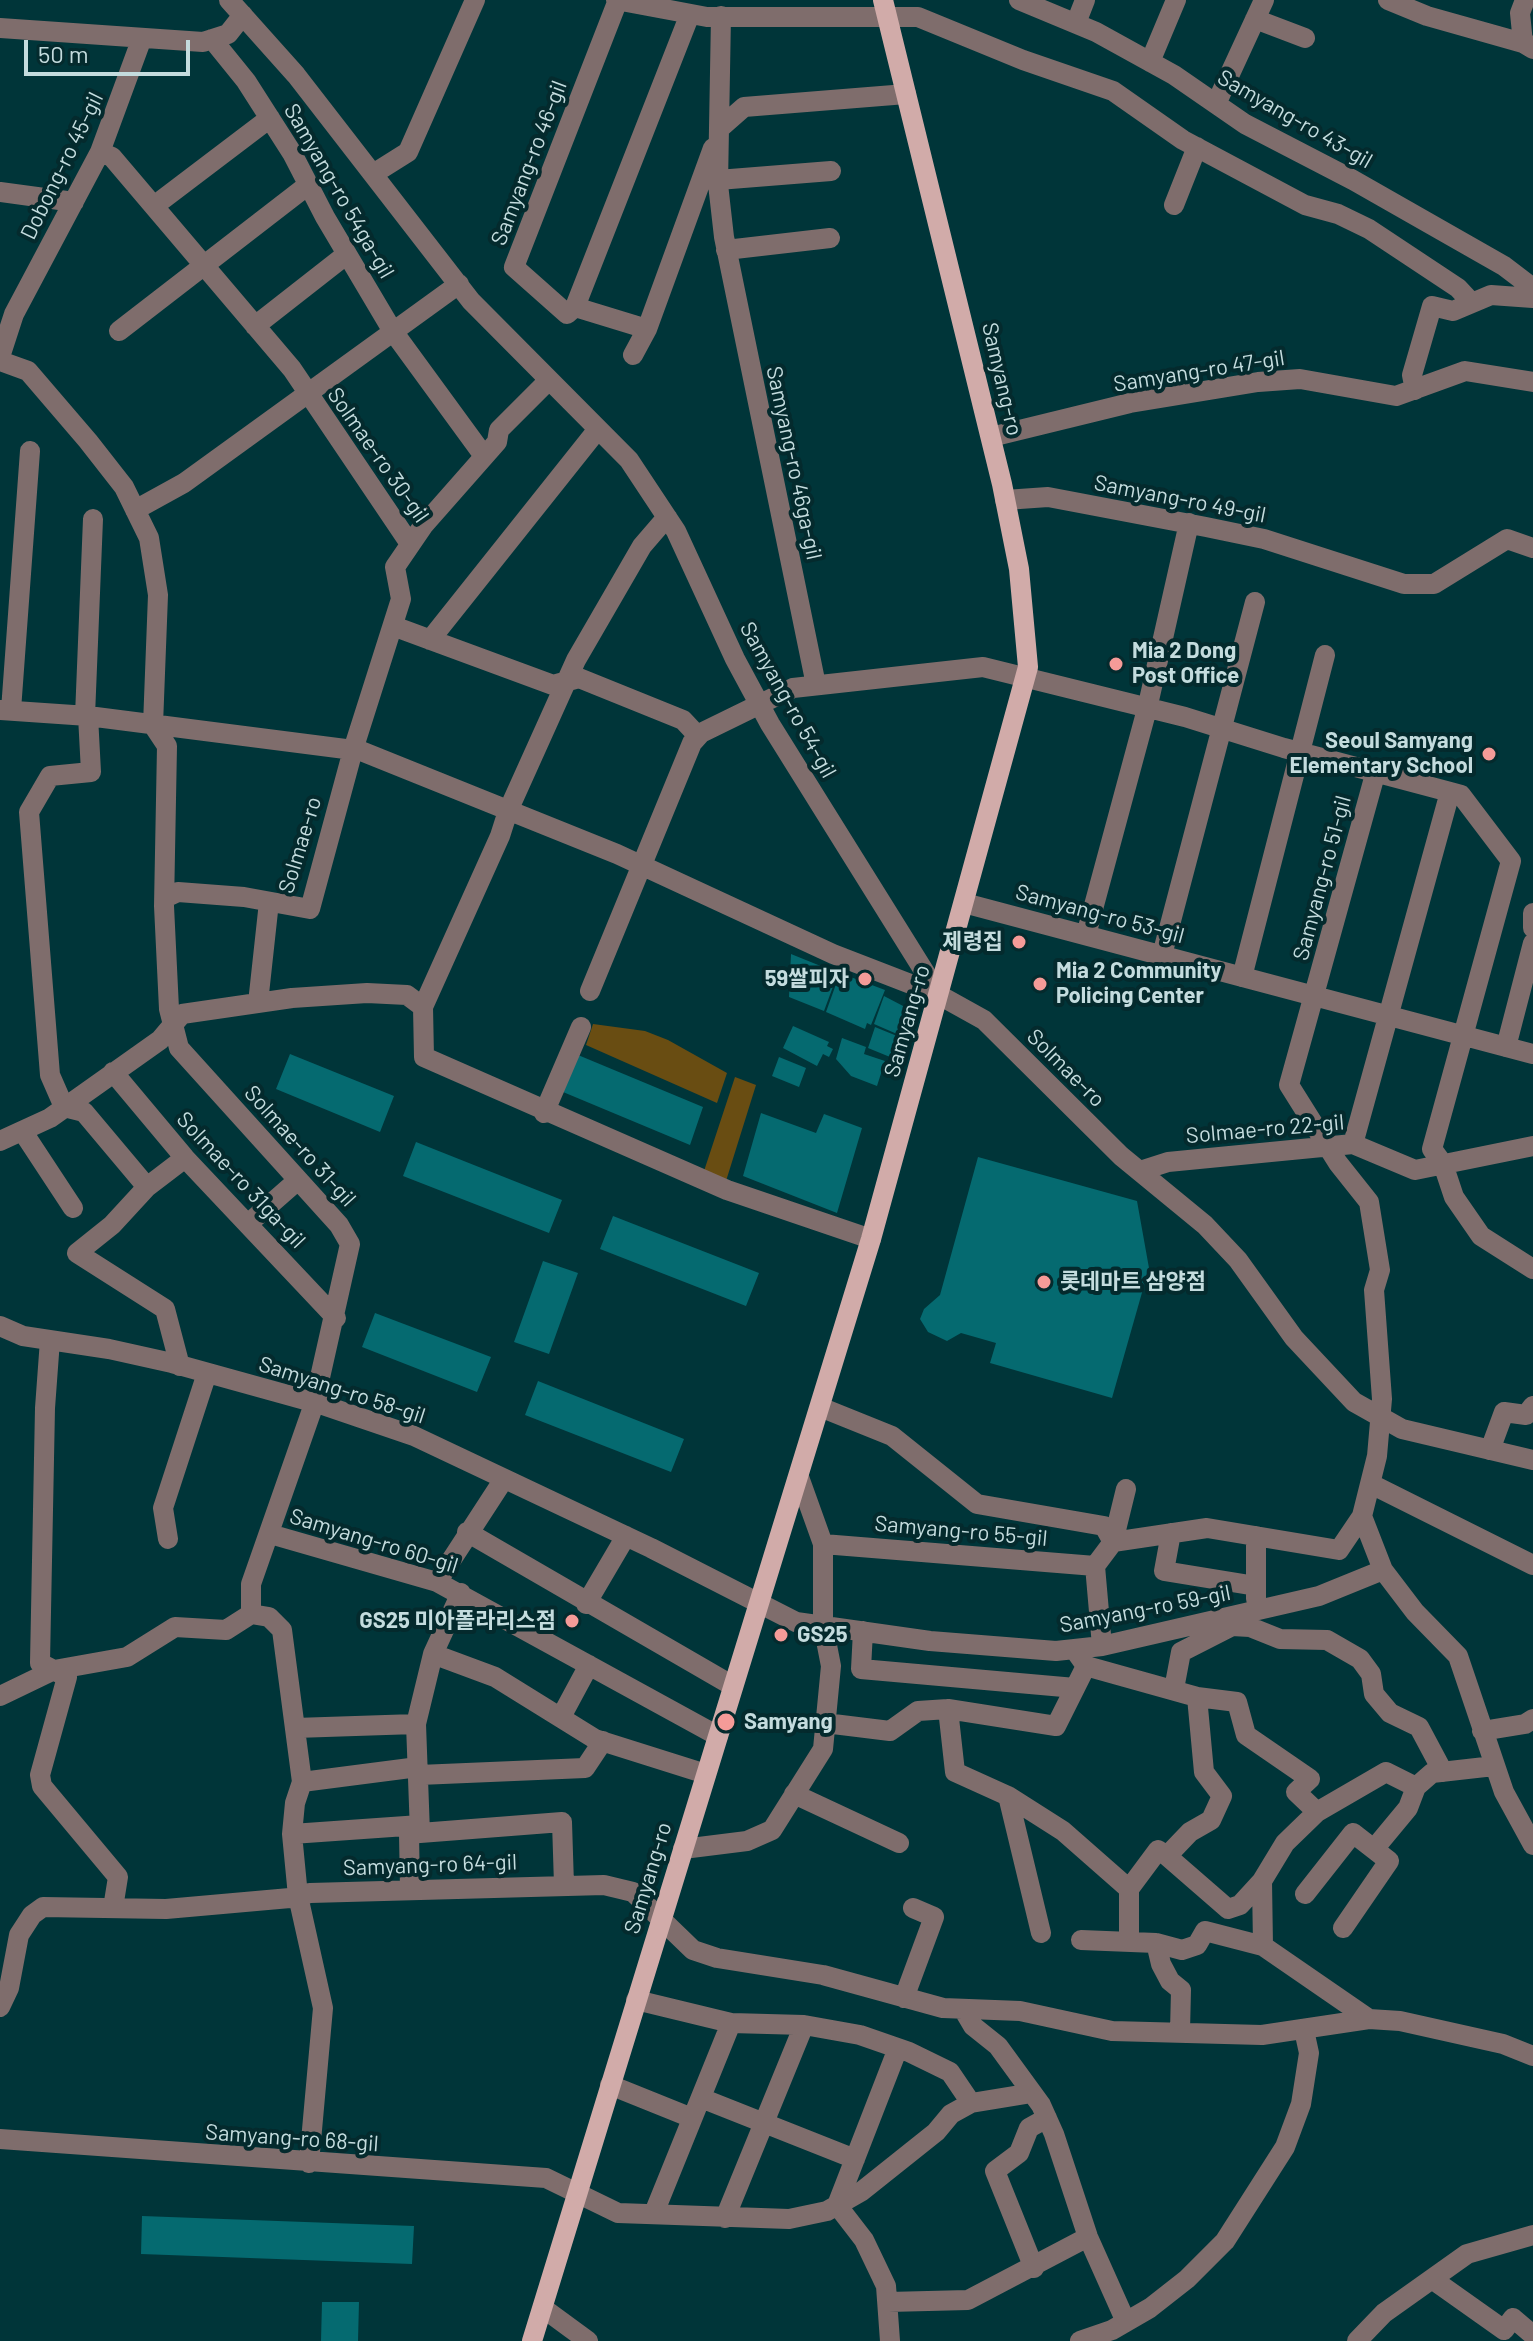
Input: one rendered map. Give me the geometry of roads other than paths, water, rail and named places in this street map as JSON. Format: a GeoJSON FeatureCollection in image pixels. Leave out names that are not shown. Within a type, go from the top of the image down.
{"type":"FeatureCollection","features":[{"type":"Feature","properties":{"kind":"main road","name":"Samyang-ro"},"geometry":{"type":"LineString","coordinates":[[532,2341],[871,1239],[1028,667],[1019,569],[1005,500],[885,9]]}},
{"type":"Feature","properties":{"kind":"street"},"geometry":{"type":"LineString","coordinates":[[373,174],[408,152],[475,0]]}},
{"type":"Feature","properties":{"kind":"street","name":"Samyang-ro 46-gil"},"geometry":{"type":"LineString","coordinates":[[647,329],[575,307],[567,314],[514,267],[617,0],[652,4],[690,14],[721,16],[885,9],[918,17],[1023,60],[1113,91],[1197,147],[1305,205],[1338,214],[1369,229],[1458,288],[1472,303]]}},
{"type":"Feature","properties":{"kind":"street","name":"Samyang-ro 43-gil"},"geometry":{"type":"LineString","coordinates":[[1019,0],[1076,23],[1150,62],[1301,155],[1353,180],[1504,266],[1529,285],[1532,298]]}},
{"type":"Feature","properties":{"kind":"street"},"geometry":{"type":"LineString","coordinates":[[1076,23],[1085,0]]}},
{"type":"Feature","properties":{"kind":"street"},"geometry":{"type":"LineString","coordinates":[[1150,62],[1176,0]]}},
{"type":"Feature","properties":{"kind":"street"},"geometry":{"type":"LineString","coordinates":[[1388,0],[1427,16],[1530,46]]}},
{"type":"Feature","properties":{"kind":"street"},"geometry":{"type":"LineString","coordinates":[[1525,0],[1520,13],[1530,46]]}},
{"type":"Feature","properties":{"kind":"street"},"geometry":{"type":"LineString","coordinates":[[0,28],[203,42],[228,34],[236,8]]}},
{"type":"Feature","properties":{"kind":"street","name":"Samyang-ro 54-gil"},"geometry":{"type":"LineString","coordinates":[[236,8],[459,284],[629,460],[667,517],[759,702],[939,995]]}},
{"type":"Feature","properties":{"kind":"street"},"geometry":{"type":"LineString","coordinates":[[1216,104],[1259,9],[1305,38]]}},
{"type":"Feature","properties":{"kind":"street"},"geometry":{"type":"LineString","coordinates":[[575,307],[690,14]]}},
{"type":"Feature","properties":{"kind":"street","name":"Samyang-ro 46ga-gil"},"geometry":{"type":"LineString","coordinates":[[721,16],[718,180],[726,250],[816,685]]}},
{"type":"Feature","properties":{"kind":"street","name":"Dobong-ro 45-gil"},"geometry":{"type":"LineString","coordinates":[[0,359],[14,314],[100,152],[142,38]]}},
{"type":"Feature","properties":{"kind":"street","name":"Samyang-ro 54ga-gil"},"geometry":{"type":"LineString","coordinates":[[212,39],[270,118],[392,330]]}},
{"type":"Feature","properties":{"kind":"street"},"geometry":{"type":"LineString","coordinates":[[718,131],[744,107],[906,94]]}},
{"type":"Feature","properties":{"kind":"street"},"geometry":{"type":"LineString","coordinates":[[154,206],[270,118]]}},
{"type":"Feature","properties":{"kind":"street","name":"Samyang-ro 46ga-gil"},"geometry":{"type":"LineString","coordinates":[[633,355],[647,329],[718,131]]}},
{"type":"Feature","properties":{"kind":"street"},"geometry":{"type":"LineString","coordinates":[[1174,205],[1197,147]]}},
{"type":"Feature","properties":{"kind":"street","name":"Solmae-ro 30-gil"},"geometry":{"type":"LineString","coordinates":[[100,152],[112,157],[292,369],[410,544]]}},
{"type":"Feature","properties":{"kind":"street"},"geometry":{"type":"LineString","coordinates":[[718,180],[831,171]]}},
{"type":"Feature","properties":{"kind":"street"},"geometry":{"type":"LineString","coordinates":[[119,331],[308,185]]}},
{"type":"Feature","properties":{"kind":"street"},"geometry":{"type":"LineString","coordinates":[[0,192],[74,202]]}},
{"type":"Feature","properties":{"kind":"street"},"geometry":{"type":"LineString","coordinates":[[726,250],[830,238]]}},
{"type":"Feature","properties":{"kind":"street"},"geometry":{"type":"LineString","coordinates":[[255,326],[347,254]]}},
{"type":"Feature","properties":{"kind":"street"},"geometry":{"type":"LineString","coordinates":[[135,510],[184,483],[459,284]]}},
{"type":"Feature","properties":{"kind":"street"},"geometry":{"type":"LineString","coordinates":[[1415,390],[1412,375],[1432,306],[1453,311],[1491,295],[1532,298]]}},
{"type":"Feature","properties":{"kind":"street"},"geometry":{"type":"LineString","coordinates":[[392,330],[484,456]]}},
{"type":"Feature","properties":{"kind":"street"},"geometry":{"type":"LineString","coordinates":[[0,359],[28,371],[88,441],[124,487],[149,538],[158,595],[153,725]]}},
{"type":"Feature","properties":{"kind":"street","name":"Samyang-ro 47-gil"},"geometry":{"type":"LineString","coordinates":[[991,437],[1130,403],[1258,382],[1300,379],[1396,396],[1465,371],[1533,382]]}},
{"type":"Feature","properties":{"kind":"street","name":"Solmae-ro 30-gil"},"geometry":{"type":"LineString","coordinates":[[353,750],[401,599],[395,567],[410,544],[497,442],[499,430],[549,380]]}},
{"type":"Feature","properties":{"kind":"street"},"geometry":{"type":"LineString","coordinates":[[430,640],[598,429]]}},
{"type":"Feature","properties":{"kind":"street","name":"Solmae-ro"},"geometry":{"type":"LineString","coordinates":[[30,451],[5,710],[86,716],[353,750],[640,865],[833,954],[939,995],[984,1020],[1140,1171],[1205,1225],[1238,1260],[1294,1338],[1354,1402],[1402,1429],[1533,1460]]}},
{"type":"Feature","properties":{"kind":"street","name":"Samyang-ro 49-gil"},"geometry":{"type":"LineString","coordinates":[[1005,500],[1048,497],[1189,523],[1264,539],[1404,584],[1434,584],[1507,539],[1533,548]]}},
{"type":"Feature","properties":{"kind":"street"},"geometry":{"type":"LineString","coordinates":[[667,517],[642,546],[611,596],[566,681],[423,1007],[424,1057],[544,1113],[727,1190],[871,1239]]}},
{"type":"Feature","properties":{"kind":"street"},"geometry":{"type":"LineString","coordinates":[[64,1107],[50,1075],[29,812],[50,776],[91,772],[86,716],[93,519]]}},
{"type":"Feature","properties":{"kind":"street"},"geometry":{"type":"LineString","coordinates":[[1086,935],[1147,709],[1189,523]]}},
{"type":"Feature","properties":{"kind":"street"},"geometry":{"type":"LineString","coordinates":[[1162,955],[1221,741],[1220,728],[1255,602]]}},
{"type":"Feature","properties":{"kind":"street"},"geometry":{"type":"LineString","coordinates":[[393,626],[553,685],[579,678],[683,720],[698,736]]}},
{"type":"Feature","properties":{"kind":"street"},"geometry":{"type":"LineString","coordinates":[[1242,977],[1325,655]]}},
{"type":"Feature","properties":{"kind":"street"},"geometry":{"type":"LineString","coordinates":[[590,991],[640,865],[692,743],[698,736],[759,702],[793,688],[983,667],[1025,678]]}},
{"type":"Feature","properties":{"kind":"street","name":"Samyang-ro 51-gil"},"geometry":{"type":"LineString","coordinates":[[1025,678],[1461,795],[1511,861],[1464,1036]]}},
{"type":"Feature","properties":{"kind":"street","name":"Solmae-ro 31-gil"},"geometry":{"type":"LineString","coordinates":[[153,725],[167,746],[165,898],[173,1028],[179,1048],[339,1225],[350,1244],[336,1318],[314,1404],[251,1584],[251,1614]]}},
{"type":"Feature","properties":{"kind":"street","name":"Solmae-ro"},"geometry":{"type":"LineString","coordinates":[[165,898],[178,892],[310,909],[353,750]]}},
{"type":"Feature","properties":{"kind":"street","name":"Samyang-ro 51-gil"},"geometry":{"type":"LineString","coordinates":[[1315,996],[1376,771]]}},
{"type":"Feature","properties":{"kind":"street"},"geometry":{"type":"LineString","coordinates":[[1353,1144],[1450,792]]}},
{"type":"Feature","properties":{"kind":"street"},"geometry":{"type":"LineString","coordinates":[[258,1003],[269,902]]}},
{"type":"Feature","properties":{"kind":"street","name":"Samyang-ro 53-gil"},"geometry":{"type":"LineString","coordinates":[[964,903],[1533,1054]]}},
{"type":"Feature","properties":{"kind":"street"},"geometry":{"type":"LineString","coordinates":[[1533,913],[1533,928]]}},
{"type":"Feature","properties":{"kind":"street"},"geometry":{"type":"LineString","coordinates":[[1506,1047],[1533,943]]}},
{"type":"Feature","properties":{"kind":"street"},"geometry":{"type":"LineString","coordinates":[[0,1141],[23,1132],[64,1107],[173,1028],[182,1014],[367,993],[407,995],[423,1007]]}},
{"type":"Feature","properties":{"kind":"street"},"geometry":{"type":"LineString","coordinates":[[1113,1542],[1207,1528],[1339,1550],[1362,1516],[1377,1456],[1378,1416],[1382,1399],[1381,1345],[1374,1290],[1380,1270],[1369,1202],[1289,1085],[1315,996]]}},
{"type":"Feature","properties":{"kind":"street"},"geometry":{"type":"LineString","coordinates":[[544,1113],[581,1027]]}},
{"type":"Feature","properties":{"kind":"street"},"geometry":{"type":"LineString","coordinates":[[1464,1036],[1432,1149],[1443,1164],[1454,1197],[1481,1236],[1533,1269]]}},
{"type":"Feature","properties":{"kind":"street","name":"Solmae-ro 31ga-gil"},"geometry":{"type":"LineString","coordinates":[[113,1072],[185,1158],[336,1318]]}},
{"type":"Feature","properties":{"kind":"street"},"geometry":{"type":"LineString","coordinates":[[64,1107],[84,1112],[147,1187]]}},
{"type":"Feature","properties":{"kind":"street"},"geometry":{"type":"LineString","coordinates":[[23,1132],[73,1208]]}},
{"type":"Feature","properties":{"kind":"street","name":"Solmae-ro 22-gil"},"geometry":{"type":"LineString","coordinates":[[1140,1171],[1168,1162],[1353,1144],[1415,1170],[1533,1146]]}},
{"type":"Feature","properties":{"kind":"street"},"geometry":{"type":"LineString","coordinates":[[180,1366],[165,1309],[77,1253],[112,1225],[147,1187],[185,1158]]}},
{"type":"Feature","properties":{"kind":"street"},"geometry":{"type":"LineString","coordinates":[[249,1223],[298,1180]]}},
{"type":"Feature","properties":{"kind":"street","name":"Samyang-ro 58-gil"},"geometry":{"type":"LineString","coordinates":[[0,1326],[23,1336],[109,1349],[207,1373],[414,1436],[760,1602]]}},
{"type":"Feature","properties":{"kind":"street"},"geometry":{"type":"LineString","coordinates":[[50,1340],[45,1408],[40,1663],[67,1677],[40,1775],[42,1786],[118,1877],[113,1908]]}},
{"type":"Feature","properties":{"kind":"street"},"geometry":{"type":"LineString","coordinates":[[168,1539],[163,1508],[207,1373]]}},
{"type":"Feature","properties":{"kind":"street"},"geometry":{"type":"LineString","coordinates":[[1490,1450],[1504,1412],[1526,1415],[1533,1406]]}},
{"type":"Feature","properties":{"kind":"street","name":"Samyang-ro 55-gil"},"geometry":{"type":"LineString","coordinates":[[820,1407],[892,1436],[977,1504],[1104,1526],[1113,1542]]}},
{"type":"Feature","properties":{"kind":"street"},"geometry":{"type":"LineString","coordinates":[[683,1849],[747,1841],[772,1830],[823,1749],[831,1666],[823,1625],[823,1544],[799,1477]]}},
{"type":"Feature","properties":{"kind":"street"},"geometry":{"type":"LineString","coordinates":[[437,1582],[504,1479]]}},
{"type":"Feature","properties":{"kind":"street"},"geometry":{"type":"LineString","coordinates":[[1371,1484],[1533,1565]]}},
{"type":"Feature","properties":{"kind":"street"},"geometry":{"type":"LineString","coordinates":[[1102,1646],[1095,1566],[1113,1542],[1126,1489]]}},
{"type":"Feature","properties":{"kind":"street"},"geometry":{"type":"LineString","coordinates":[[1362,1516],[1383,1570],[1415,1612],[1458,1656],[1504,1792],[1533,1845]]}},
{"type":"Feature","properties":{"kind":"street"},"geometry":{"type":"LineString","coordinates":[[467,1532],[586,1604],[733,1686]]}},
{"type":"Feature","properties":{"kind":"street"},"geometry":{"type":"LineString","coordinates":[[1171,1533],[1164,1571],[1256,1586]]}},
{"type":"Feature","properties":{"kind":"street","name":"Samyang-ro 60-gil"},"geometry":{"type":"LineString","coordinates":[[270,1534],[437,1582],[718,1736]]}},
{"type":"Feature","properties":{"kind":"street"},"geometry":{"type":"LineString","coordinates":[[586,1604],[626,1536]]}},
{"type":"Feature","properties":{"kind":"street"},"geometry":{"type":"LineString","coordinates":[[1255,1611],[1256,1536]]}},
{"type":"Feature","properties":{"kind":"street","name":"Samyang-ro 55-gil"},"geometry":{"type":"LineString","coordinates":[[823,1544],[1095,1566]]}},
{"type":"Feature","properties":{"kind":"street","name":"Samyang-ro 59-gil"},"geometry":{"type":"LineString","coordinates":[[760,1602],[796,1622],[946,1642],[1056,1651],[1080,1658],[1102,1646],[1319,1596],[1383,1570]]}},
{"type":"Feature","properties":{"kind":"street"},"geometry":{"type":"LineString","coordinates":[[420,1829],[416,1724],[433,1654],[461,1593]]}},
{"type":"Feature","properties":{"kind":"street"},"geometry":{"type":"LineString","coordinates":[[0,1696],[54,1670],[127,1657],[175,1627],[226,1630],[251,1614],[269,1617],[282,1630],[302,1782],[295,1803],[292,1834],[298,1896],[323,2008],[309,2163]]}},
{"type":"Feature","properties":{"kind":"street"},"geometry":{"type":"LineString","coordinates":[[1174,1689],[1181,1652],[1232,1626],[1250,1627],[1280,1639],[1327,1640],[1360,1659],[1371,1674],[1374,1694],[1390,1713],[1419,1727],[1443,1772]]}},
{"type":"Feature","properties":{"kind":"street"},"geometry":{"type":"LineString","coordinates":[[863,1631],[861,1669],[1075,1688]]}},
{"type":"Feature","properties":{"kind":"street"},"geometry":{"type":"LineString","coordinates":[[433,1654],[495,1677],[603,1741],[706,1774]]}},
{"type":"Feature","properties":{"kind":"street"},"geometry":{"type":"LineString","coordinates":[[825,1723],[890,1731],[918,1711],[948,1709],[1056,1726],[1075,1688],[1080,1658],[1197,1697],[1237,1702],[1246,1735],[1310,1779],[1296,1792],[1317,1812]]}},
{"type":"Feature","properties":{"kind":"street"},"geometry":{"type":"LineString","coordinates":[[561,1717],[589,1665]]}},
{"type":"Feature","properties":{"kind":"street"},"geometry":{"type":"LineString","coordinates":[[1167,1856],[1190,1832],[1211,1820],[1222,1796],[1204,1772],[1197,1697]]}},
{"type":"Feature","properties":{"kind":"street"},"geometry":{"type":"LineString","coordinates":[[948,1709],[955,1772],[1008,1796],[1063,1831],[1129,1889]]}},
{"type":"Feature","properties":{"kind":"street"},"geometry":{"type":"LineString","coordinates":[[1482,1731],[1525,1724],[1533,1719]]}},
{"type":"Feature","properties":{"kind":"street"},"geometry":{"type":"LineString","coordinates":[[295,1728],[416,1724]]}},
{"type":"Feature","properties":{"kind":"street"},"geometry":{"type":"LineString","coordinates":[[302,1782],[418,1771],[585,1768],[603,1741]]}},
{"type":"Feature","properties":{"kind":"street"},"geometry":{"type":"LineString","coordinates":[[1374,1849],[1408,1808],[1416,1787],[1432,1773],[1494,1766]]}},
{"type":"Feature","properties":{"kind":"street"},"geometry":{"type":"LineString","coordinates":[[1129,1940],[1129,1889],[1158,1850],[1228,1909],[1240,1905],[1262,1881],[1285,1843],[1317,1812],[1386,1772],[1416,1787]]}},
{"type":"Feature","properties":{"kind":"street"},"geometry":{"type":"LineString","coordinates":[[794,1794],[899,1843]]}},
{"type":"Feature","properties":{"kind":"street"},"geometry":{"type":"LineString","coordinates":[[1008,1796],[1041,1933]]}},
{"type":"Feature","properties":{"kind":"street","name":"Samyang-ro 64-gil"},"geometry":{"type":"LineString","coordinates":[[420,1829],[562,1822],[564,1885]]}},
{"type":"Feature","properties":{"kind":"street"},"geometry":{"type":"LineString","coordinates":[[292,1834],[420,1829]]}},
{"type":"Feature","properties":{"kind":"street"},"geometry":{"type":"LineString","coordinates":[[410,1889],[409,1834],[420,1829]]}},
{"type":"Feature","properties":{"kind":"street"},"geometry":{"type":"LineString","coordinates":[[1305,1894],[1353,1833],[1389,1861],[1343,1928]]}},
{"type":"Feature","properties":{"kind":"street"},"geometry":{"type":"LineString","coordinates":[[1262,1881],[1263,1946]]}},
{"type":"Feature","properties":{"kind":"street","name":"Samyang-ro 64-gil"},"geometry":{"type":"LineString","coordinates":[[0,2007],[9,1988],[8,1948],[32,1915],[43,1907],[166,1909],[410,1889],[604,1885],[633,1892],[693,1950],[717,1958],[823,1975],[904,1998],[963,2009],[1020,2011],[1112,2031],[1262,2035],[1369,2019]]}},
{"type":"Feature","properties":{"kind":"street"},"geometry":{"type":"LineString","coordinates":[[904,1998],[934,1917],[913,1908]]}},
{"type":"Feature","properties":{"kind":"street"},"geometry":{"type":"LineString","coordinates":[[1081,1940],[1129,1940],[1182,1950],[1197,1945],[1205,1931],[1263,1946],[1369,2019],[1400,2021],[1489,2041],[1533,2056]]}},
{"type":"Feature","properties":{"kind":"street"},"geometry":{"type":"LineString","coordinates":[[1156,1943],[1161,1964],[1170,1981],[1181,1990],[1180,2031]]}},
{"type":"Feature","properties":{"kind":"street"},"geometry":{"type":"LineString","coordinates":[[636,2000],[731,2023],[804,2025],[860,2035],[898,2048],[950,2072],[971,2103],[1032,2093]]}},
{"type":"Feature","properties":{"kind":"street"},"geometry":{"type":"LineString","coordinates":[[963,2009],[973,2026],[998,2046],[1047,2118],[1088,2237],[1126,2322]]}},
{"type":"Feature","properties":{"kind":"street"},"geometry":{"type":"LineString","coordinates":[[654,2213],[731,2023]]}},
{"type":"Feature","properties":{"kind":"street"},"geometry":{"type":"LineString","coordinates":[[725,2218],[804,2025]]}},
{"type":"Feature","properties":{"kind":"street"},"geometry":{"type":"LineString","coordinates":[[1080,2341],[1126,2322],[1187,2279],[1225,2241],[1285,2147],[1301,2104],[1309,2053],[1304,2030]]}},
{"type":"Feature","properties":{"kind":"street"},"geometry":{"type":"LineString","coordinates":[[890,2341],[886,2286],[864,2240],[837,2205],[898,2048]]}},
{"type":"Feature","properties":{"kind":"street"},"geometry":{"type":"LineString","coordinates":[[610,2085],[692,2118]]}},
{"type":"Feature","properties":{"kind":"street"},"geometry":{"type":"LineString","coordinates":[[701,2098],[855,2159]]}},
{"type":"Feature","properties":{"kind":"street","name":"Samyang-ro 68-gil"},"geometry":{"type":"LineString","coordinates":[[0,2139],[546,2178],[618,2213],[789,2219],[827,2211],[862,2191],[936,2132],[951,2114],[971,2103]]}},
{"type":"Feature","properties":{"kind":"street"},"geometry":{"type":"LineString","coordinates":[[1034,2268],[995,2171],[1019,2153],[1029,2128],[1047,2118]]}},
{"type":"Feature","properties":{"kind":"street"},"geometry":{"type":"LineString","coordinates":[[1357,2341],[1384,2313],[1467,2254],[1533,2235]]}},
{"type":"Feature","properties":{"kind":"street"},"geometry":{"type":"LineString","coordinates":[[888,2302],[968,2300],[1088,2237]]}},
{"type":"Feature","properties":{"kind":"street"},"geometry":{"type":"LineString","coordinates":[[1432,2279],[1504,2330],[1513,2318],[1533,2335]]}},
{"type":"Feature","properties":{"kind":"street"},"geometry":{"type":"LineString","coordinates":[[543,2308],[588,2341]]}},
{"type":"Feature","properties":{"kind":"place","name":"Mia 2 Dong Post Office"},"geometry":{"type":"Point","coordinates":[1116,664]}},
{"type":"Feature","properties":{"kind":"place","name":"Seoul Samyang Elementary School"},"geometry":{"type":"Point","coordinates":[1489,754]}},
{"type":"Feature","properties":{"kind":"place","name":"제령집"},"geometry":{"type":"Point","coordinates":[1019,942]}},
{"type":"Feature","properties":{"kind":"place","name":"59쌀피자"},"geometry":{"type":"Point","coordinates":[865,979]}},
{"type":"Feature","properties":{"kind":"place","name":"Mia 2 Community Policing Center"},"geometry":{"type":"Point","coordinates":[1040,984]}},
{"type":"Feature","properties":{"kind":"place","name":"롯데마트 삼양점"},"geometry":{"type":"Point","coordinates":[1044,1282]}},
{"type":"Feature","properties":{"kind":"place","name":"GS25 미아폴라리스점"},"geometry":{"type":"Point","coordinates":[572,1621]}},
{"type":"Feature","properties":{"kind":"place","name":"GS25"},"geometry":{"type":"Point","coordinates":[781,1635]}},
{"type":"Feature","properties":{"kind":"place","name":"Samyang"},"geometry":{"type":"Point","coordinates":[726,1722]}}]}
